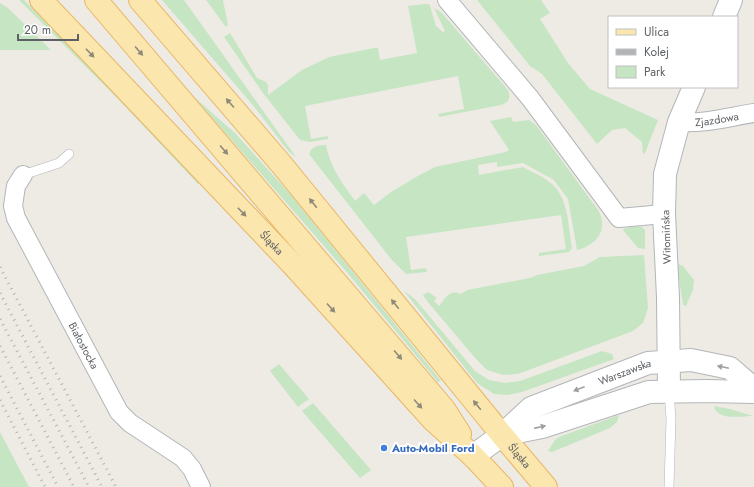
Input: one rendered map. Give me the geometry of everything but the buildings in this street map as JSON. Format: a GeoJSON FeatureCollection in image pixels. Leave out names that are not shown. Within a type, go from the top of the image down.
{"type":"FeatureCollection","features":[{"type":"Feature","properties":{"kind":"main road"},"geometry":{"type":"LineString","coordinates":[[96,0],[444,409],[473,456]]}},
{"type":"Feature","properties":{"kind":"main road","name":"Śląska"},"geometry":{"type":"LineString","coordinates":[[140,0],[282,165],[546,487]]}},
{"type":"Feature","properties":{"kind":"main road","name":"Śląska"},"geometry":{"type":"LineString","coordinates":[[47,7],[292,264],[432,419],[473,456],[502,487]]}},
{"type":"Feature","properties":{"kind":"street"},"geometry":{"type":"LineString","coordinates":[[447,0],[530,98],[619,218],[664,214]]}},
{"type":"Feature","properties":{"kind":"street"},"geometry":{"type":"LineString","coordinates":[[724,16],[731,0]]}},
{"type":"Feature","properties":{"kind":"street","name":"Witomińska"},"geometry":{"type":"LineString","coordinates":[[669,391],[668,297],[664,214],[665,174],[679,122],[694,88]]}},
{"type":"Feature","properties":{"kind":"street","name":"Zjazdowa"},"geometry":{"type":"LineString","coordinates":[[679,122],[705,122],[754,113]]}},
{"type":"Feature","properties":{"kind":"street","name":"Białostocka"},"geometry":{"type":"LineString","coordinates":[[23,175],[16,186],[13,206],[16,218],[119,412],[130,424],[183,458],[192,469],[201,487]]}},
{"type":"Feature","properties":{"kind":"street","name":"Warszawska"},"geometry":{"type":"LineString","coordinates":[[473,456],[502,435],[530,408],[648,363],[692,360],[730,368],[754,389]]}},
{"type":"Feature","properties":{"kind":"street","name":"Warszawska"},"geometry":{"type":"LineString","coordinates":[[502,435],[542,427],[649,392],[754,392]]}},
{"type":"Feature","properties":{"kind":"lane"},"geometry":{"type":"LineString","coordinates":[[23,175],[59,163],[69,154]]}},
{"type":"Feature","properties":{"kind":"lane"},"geometry":{"type":"LineString","coordinates":[[669,391],[669,487]]}},
{"type":"Feature","properties":{"kind":"green space"},"geometry":{"type":"Polygon","coordinates":[[[19,0],[24,0],[201,181],[198,184],[119,100],[19,0]]]}},
{"type":"Feature","properties":{"kind":"green space"},"geometry":{"type":"Polygon","coordinates":[[[162,0],[184,0],[296,157],[289,152],[252,104],[162,0]]]}},
{"type":"Feature","properties":{"kind":"green space"},"geometry":{"type":"Polygon","coordinates":[[[206,0],[223,0],[228,25],[226,27],[206,0]]]}},
{"type":"Feature","properties":{"kind":"green space"},"geometry":{"type":"Polygon","coordinates":[[[477,0],[541,0],[550,13],[540,19],[568,63],[590,89],[658,120],[645,153],[643,154],[642,142],[625,128],[612,130],[597,144],[542,74],[530,66],[477,0]]]}},
{"type":"Feature","properties":{"kind":"green space"},"geometry":{"type":"Polygon","coordinates":[[[0,3],[8,8],[51,50],[0,50],[0,3]]]}},
{"type":"Feature","properties":{"kind":"green space"},"geometry":{"type":"Polygon","coordinates":[[[429,4],[436,26],[443,32],[445,31],[434,8],[441,12],[508,90],[509,98],[506,103],[439,117],[438,114],[464,109],[458,76],[305,106],[311,139],[328,136],[328,139],[310,142],[300,140],[263,93],[224,37],[230,33],[257,78],[266,82],[268,85],[268,95],[302,70],[329,57],[374,48],[378,48],[380,60],[417,53],[408,6],[429,4]]]}},
{"type":"Feature","properties":{"kind":"green space"},"geometry":{"type":"Polygon","coordinates":[[[194,97],[235,133],[292,196],[441,381],[438,382],[345,270],[194,97]]]}},
{"type":"Feature","properties":{"kind":"green space"},"geometry":{"type":"Polygon","coordinates":[[[511,117],[513,122],[529,120],[536,125],[598,210],[601,217],[601,230],[595,240],[584,248],[577,250],[568,199],[554,180],[523,163],[497,167],[497,162],[478,165],[479,175],[523,167],[542,177],[558,190],[565,205],[567,214],[572,248],[569,252],[539,256],[539,253],[566,249],[561,215],[406,237],[411,270],[426,268],[427,272],[406,274],[391,259],[309,154],[316,146],[326,145],[334,168],[355,201],[364,193],[374,205],[391,192],[435,167],[506,152],[509,150],[490,121],[511,117]]]}},
{"type":"Feature","properties":{"kind":"green space"},"geometry":{"type":"Polygon","coordinates":[[[636,226],[642,227],[645,230],[645,249],[638,248],[623,230],[625,228],[636,226]]]}},
{"type":"Feature","properties":{"kind":"green space"},"geometry":{"type":"Polygon","coordinates":[[[644,255],[648,308],[643,323],[633,331],[518,374],[503,375],[487,370],[475,358],[423,295],[428,292],[437,298],[434,301],[439,306],[451,293],[461,294],[467,290],[584,266],[600,257],[644,255]]]}},
{"type":"Feature","properties":{"kind":"green space"},"geometry":{"type":"Polygon","coordinates":[[[678,264],[683,266],[694,280],[693,290],[686,306],[683,305],[678,264]]]}},
{"type":"Feature","properties":{"kind":"green space"},"geometry":{"type":"Polygon","coordinates":[[[404,291],[415,299],[475,371],[489,380],[505,383],[520,381],[602,351],[612,354],[614,359],[522,392],[508,395],[494,394],[477,383],[404,291]]]}},
{"type":"Feature","properties":{"kind":"green space"},"geometry":{"type":"Polygon","coordinates":[[[279,364],[309,399],[298,407],[270,371],[279,364]]]}},
{"type":"Feature","properties":{"kind":"green space"},"geometry":{"type":"Polygon","coordinates":[[[313,403],[371,470],[360,478],[302,411],[313,403]]]}},
{"type":"Feature","properties":{"kind":"green space"},"geometry":{"type":"Polygon","coordinates":[[[714,406],[753,416],[724,416],[716,411],[714,406]]]}},
{"type":"Feature","properties":{"kind":"green space"},"geometry":{"type":"Polygon","coordinates":[[[619,415],[617,422],[610,428],[552,452],[548,451],[555,440],[559,437],[619,415]]]}},
{"type":"Feature","properties":{"kind":"green space"},"geometry":{"type":"Polygon","coordinates":[[[0,432],[29,487],[0,487],[0,432]]]}},
{"type":"Feature","properties":{"kind":"railway"},"geometry":{"type":"LineString","coordinates":[[0,267],[116,487]]}},
{"type":"Feature","properties":{"kind":"railway"},"geometry":{"type":"LineString","coordinates":[[0,293],[102,487]]}},
{"type":"Feature","properties":{"kind":"railway"},"geometry":{"type":"LineString","coordinates":[[0,319],[89,487]]}},
{"type":"Feature","properties":{"kind":"railway"},"geometry":{"type":"LineString","coordinates":[[0,346],[74,487]]}},
{"type":"Feature","properties":{"kind":"railway"},"geometry":{"type":"LineString","coordinates":[[0,376],[58,487]]}},
{"type":"Feature","properties":{"kind":"railway"},"geometry":{"type":"LineString","coordinates":[[0,400],[45,487]]}},
{"type":"Feature","properties":{"kind":"place","name":"Auto-Mobil Ford"},"geometry":{"type":"Point","coordinates":[384,448]}}]}
